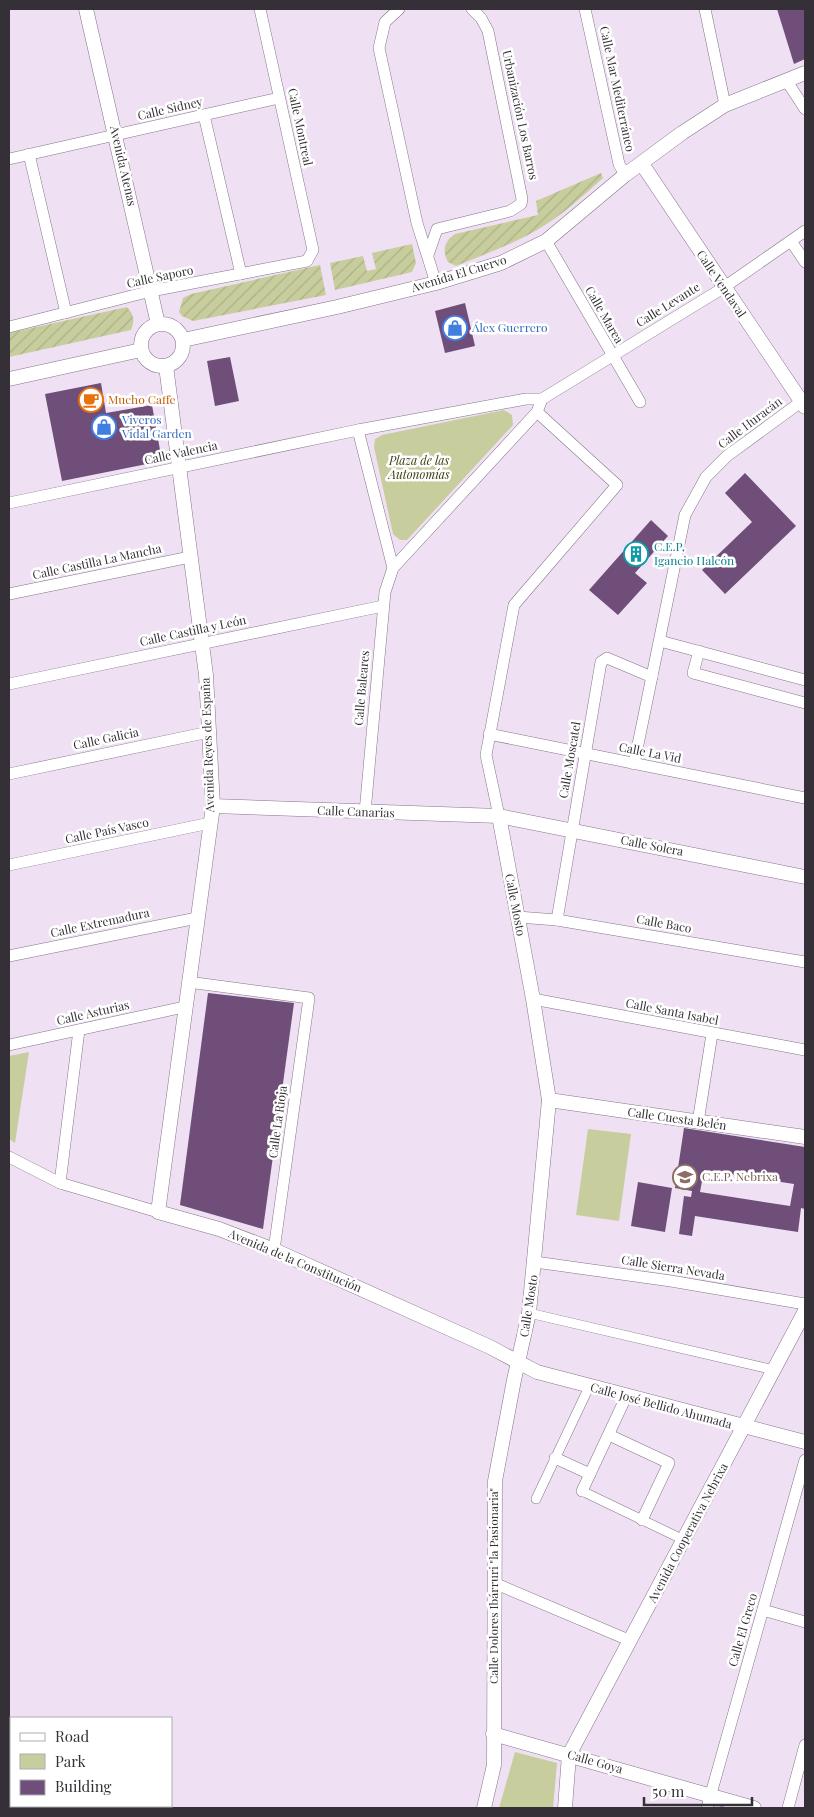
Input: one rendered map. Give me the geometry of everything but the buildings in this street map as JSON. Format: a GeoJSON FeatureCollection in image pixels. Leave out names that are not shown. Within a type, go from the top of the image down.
{"type":"FeatureCollection","features":[{"type":"Feature","properties":{"kind":"street","name":"Avenida Atenas"},"geometry":{"type":"LineString","coordinates":[[86,9],[158,324]]}},
{"type":"Feature","properties":{"kind":"street","name":"Calle Montreal"},"geometry":{"type":"LineString","coordinates":[[260,9],[313,250]]}},
{"type":"Feature","properties":{"kind":"street"},"geometry":{"type":"LineString","coordinates":[[399,9],[385,22],[379,48],[417,223],[436,283]]}},
{"type":"Feature","properties":{"kind":"street","name":"Urbanización Los Barros"},"geometry":{"type":"LineString","coordinates":[[417,223],[438,229],[510,211],[520,204],[522,199],[488,31],[481,18],[472,9]]}},
{"type":"Feature","properties":{"kind":"street","name":"Calle Mar Mediterráneo"},"geometry":{"type":"LineString","coordinates":[[585,9],[619,164],[625,175]]}},
{"type":"Feature","properties":{"kind":"street"},"geometry":{"type":"LineString","coordinates":[[705,9],[725,105]]}},
{"type":"Feature","properties":{"kind":"street","name":"Avenida El Cuervo"},"geometry":{"type":"LineString","coordinates":[[183,340],[245,328],[436,283],[501,263],[546,241],[625,175],[682,133],[725,105],[805,72]]}},
{"type":"Feature","properties":{"kind":"street"},"geometry":{"type":"LineString","coordinates":[[786,80],[805,109]]}},
{"type":"Feature","properties":{"kind":"street","name":"Calle Sidney"},"geometry":{"type":"LineString","coordinates":[[9,159],[279,98]]}},
{"type":"Feature","properties":{"kind":"street"},"geometry":{"type":"LineString","coordinates":[[204,115],[241,274]]}},
{"type":"Feature","properties":{"kind":"street"},"geometry":{"type":"LineString","coordinates":[[30,154],[66,313]]}},
{"type":"Feature","properties":{"kind":"street","name":"Calle Vendaval"},"geometry":{"type":"LineString","coordinates":[[642,164],[723,288],[804,403]]}},
{"type":"Feature","properties":{"kind":"street"},"geometry":{"type":"LineString","coordinates":[[428,255],[438,229]]}},
{"type":"Feature","properties":{"kind":"street","name":"Calle Levante"},"geometry":{"type":"LineString","coordinates":[[542,399],[723,288],[805,230]]}},
{"type":"Feature","properties":{"kind":"street","name":"Calle Marea"},"geometry":{"type":"LineString","coordinates":[[546,241],[640,402]]}},
{"type":"Feature","properties":{"kind":"street"},"geometry":{"type":"LineString","coordinates":[[791,241],[805,262]]}},
{"type":"Feature","properties":{"kind":"street","name":"Calle Saporo"},"geometry":{"type":"LineString","coordinates":[[9,326],[151,291],[307,261],[313,250]]}},
{"type":"Feature","properties":{"kind":"street"},"geometry":{"type":"LineString","coordinates":[[158,324],[171,325],[183,340],[182,353],[178,359],[166,366],[153,364],[144,356],[141,350],[142,336],[151,326],[158,324]]}},
{"type":"Feature","properties":{"kind":"street"},"geometry":{"type":"LineString","coordinates":[[9,379],[141,350]]}},
{"type":"Feature","properties":{"kind":"street","name":"Avenida Reyes de España"},"geometry":{"type":"LineString","coordinates":[[158,1212],[212,806],[206,675],[166,366]]}},
{"type":"Feature","properties":{"kind":"street"},"geometry":{"type":"LineString","coordinates":[[526,399],[542,399],[537,412],[393,568],[358,430],[526,399]]}},
{"type":"Feature","properties":{"kind":"street","name":"Calle Huracán"},"geometry":{"type":"LineString","coordinates":[[634,764],[685,515],[706,478],[727,456],[804,403]]}},
{"type":"Feature","properties":{"kind":"street","name":"Calle Mosto"},"geometry":{"type":"LineString","coordinates":[[518,1364],[530,1313],[549,1100],[534,1000],[486,755],[514,605],[617,485],[537,412]]}},
{"type":"Feature","properties":{"kind":"street","name":"Calle Valencia"},"geometry":{"type":"LineString","coordinates":[[9,503],[358,430]]}},
{"type":"Feature","properties":{"kind":"street","name":"Calle Castilla La Mancha"},"geometry":{"type":"LineString","coordinates":[[9,594],[190,557]]}},
{"type":"Feature","properties":{"kind":"street","name":"Calle Baleares"},"geometry":{"type":"LineString","coordinates":[[365,812],[383,606],[385,592],[393,568]]}},
{"type":"Feature","properties":{"kind":"street","name":"Calle Castilla y León"},"geometry":{"type":"LineString","coordinates":[[9,684],[383,606]]}},
{"type":"Feature","properties":{"kind":"street"},"geometry":{"type":"LineString","coordinates":[[660,641],[805,680]]}},
{"type":"Feature","properties":{"kind":"street"},"geometry":{"type":"LineString","coordinates":[[699,651],[693,673],[805,703]]}},
{"type":"Feature","properties":{"kind":"street","name":"Calle Moscatel"},"geometry":{"type":"LineString","coordinates":[[557,920],[601,662],[607,658],[652,677]]}},
{"type":"Feature","properties":{"kind":"street","name":"Calle Galicia"},"geometry":{"type":"LineString","coordinates":[[9,774],[209,732]]}},
{"type":"Feature","properties":{"kind":"street","name":"Calle La Vid"},"geometry":{"type":"LineString","coordinates":[[489,734],[805,798]]}},
{"type":"Feature","properties":{"kind":"street","name":"Calle Canarias"},"geometry":{"type":"LineString","coordinates":[[212,806],[499,816]]}},
{"type":"Feature","properties":{"kind":"street","name":"Calle Solera"},"geometry":{"type":"LineString","coordinates":[[499,816],[805,877]]}},
{"type":"Feature","properties":{"kind":"street","name":"Calle País Vasco"},"geometry":{"type":"LineString","coordinates":[[9,865],[210,823]]}},
{"type":"Feature","properties":{"kind":"street","name":"Calle Baco"},"geometry":{"type":"LineString","coordinates":[[518,917],[557,920],[805,962]]}},
{"type":"Feature","properties":{"kind":"street","name":"Calle Extremadura"},"geometry":{"type":"LineString","coordinates":[[9,956],[197,918]]}},
{"type":"Feature","properties":{"kind":"street","name":"Calle La Rioja"},"geometry":{"type":"LineString","coordinates":[[188,982],[309,998],[274,1250]]}},
{"type":"Feature","properties":{"kind":"street","name":"Calle Santa Isabel"},"geometry":{"type":"LineString","coordinates":[[534,1000],[805,1050]]}},
{"type":"Feature","properties":{"kind":"street","name":"Calle Asturias"},"geometry":{"type":"LineString","coordinates":[[9,1045],[184,1007]]}},
{"type":"Feature","properties":{"kind":"street"},"geometry":{"type":"LineString","coordinates":[[60,1183],[79,1030]]}},
{"type":"Feature","properties":{"kind":"street"},"geometry":{"type":"LineString","coordinates":[[698,1122],[712,1034]]}},
{"type":"Feature","properties":{"kind":"street","name":"Calle Cuesta Belén"},"geometry":{"type":"LineString","coordinates":[[549,1100],[805,1137]]}},
{"type":"Feature","properties":{"kind":"street","name":"Avenida de la Constitución"},"geometry":{"type":"LineString","coordinates":[[9,1157],[60,1183],[218,1229],[274,1250],[490,1347],[518,1364]]}},
{"type":"Feature","properties":{"kind":"street","name":"Calle Sierra Nevada"},"geometry":{"type":"LineString","coordinates":[[535,1262],[671,1281],[805,1304]]}},
{"type":"Feature","properties":{"kind":"street","name":"Avenida Cooperativa Nebrixa"},"geometry":{"type":"LineString","coordinates":[[569,1754],[631,1641],[805,1311]]}},
{"type":"Feature","properties":{"kind":"street"},"geometry":{"type":"LineString","coordinates":[[530,1313],[774,1370]]}},
{"type":"Feature","properties":{"kind":"street","name":"Calle José Bellido Ahumada"},"geometry":{"type":"LineString","coordinates":[[518,1364],[537,1372],[589,1387],[805,1442]]}},
{"type":"Feature","properties":{"kind":"street","name":"Calle Dolores Ibárruri \"la Pasionaria\""},"geometry":{"type":"LineString","coordinates":[[484,1808],[494,1765],[495,1481],[518,1364]]}},
{"type":"Feature","properties":{"kind":"street"},"geometry":{"type":"LineString","coordinates":[[536,1499],[589,1387]]}},
{"type":"Feature","properties":{"kind":"street"},"geometry":{"type":"LineString","coordinates":[[626,1397],[582,1491],[684,1540]]}},
{"type":"Feature","properties":{"kind":"street"},"geometry":{"type":"LineString","coordinates":[[608,1435],[669,1463],[642,1520]]}},
{"type":"Feature","properties":{"kind":"street"},"geometry":{"type":"LineString","coordinates":[[556,1458],[590,1474]]}},
{"type":"Feature","properties":{"kind":"street","name":"Calle El Greco"},"geometry":{"type":"LineString","coordinates":[[709,1802],[805,1460]]}},
{"type":"Feature","properties":{"kind":"street"},"geometry":{"type":"LineString","coordinates":[[494,1583],[631,1641]]}},
{"type":"Feature","properties":{"kind":"street"},"geometry":{"type":"LineString","coordinates":[[762,1610],[805,1622]]}},
{"type":"Feature","properties":{"kind":"street","name":"Calle Goya"},"geometry":{"type":"LineString","coordinates":[[494,1734],[569,1754],[709,1802],[754,1808]]}},
{"type":"Feature","properties":{"kind":"street"},"geometry":{"type":"LineString","coordinates":[[788,1808],[805,1745]]}},
{"type":"Feature","properties":{"kind":"street"},"geometry":{"type":"LineString","coordinates":[[565,1808],[569,1754]]}},
{"type":"Feature","properties":{"kind":"green space"},"geometry":{"type":"Polygon","coordinates":[[[601,173],[603,178],[546,225],[507,245],[456,266],[448,262],[445,254],[446,243],[455,234],[538,215],[536,201],[601,173]]]}},
{"type":"Feature","properties":{"kind":"green space"},"geometry":{"type":"Polygon","coordinates":[[[412,244],[416,263],[412,272],[335,290],[330,263],[363,256],[367,271],[376,269],[372,253],[412,244]]]}},
{"type":"Feature","properties":{"kind":"green space"},"geometry":{"type":"Polygon","coordinates":[[[320,265],[326,295],[193,321],[182,316],[179,312],[183,298],[191,294],[320,265]]]}},
{"type":"Feature","properties":{"kind":"green space"},"geometry":{"type":"Polygon","coordinates":[[[127,307],[133,318],[131,330],[9,357],[9,333],[127,307]]]}},
{"type":"Feature","properties":{"kind":"green space","name":"Plaza de las Autonomías"},"geometry":{"type":"Polygon","coordinates":[[[504,410],[512,415],[513,425],[407,540],[400,540],[393,534],[374,447],[375,439],[382,435],[504,410]]]}},
{"type":"Feature","properties":{"kind":"green space"},"geometry":{"type":"Polygon","coordinates":[[[29,1052],[15,1143],[9,1139],[9,1056],[29,1052]]]}},
{"type":"Feature","properties":{"kind":"green space"},"geometry":{"type":"Polygon","coordinates":[[[588,1129],[631,1134],[619,1221],[576,1215],[588,1129]]]}},
{"type":"Feature","properties":{"kind":"green space"},"geometry":{"type":"Polygon","coordinates":[[[515,1752],[557,1763],[553,1808],[499,1808],[515,1752]]]}},
{"type":"Feature","properties":{"kind":"place","name":"Álex Guerrero"},"geometry":{"type":"Point","coordinates":[455,328]}},
{"type":"Feature","properties":{"kind":"place","name":"Mucho Caffe"},"geometry":{"type":"Point","coordinates":[91,400]}},
{"type":"Feature","properties":{"kind":"place","name":"Viveros Vidal Garden"},"geometry":{"type":"Point","coordinates":[104,427]}},
{"type":"Feature","properties":{"kind":"place","name":"C.E.P. Igancio Halcón"},"geometry":{"type":"Point","coordinates":[636,554]}},
{"type":"Feature","properties":{"kind":"place","name":"C.E.P. Nebrixa"},"geometry":{"type":"Point","coordinates":[685,1177]}}]}
